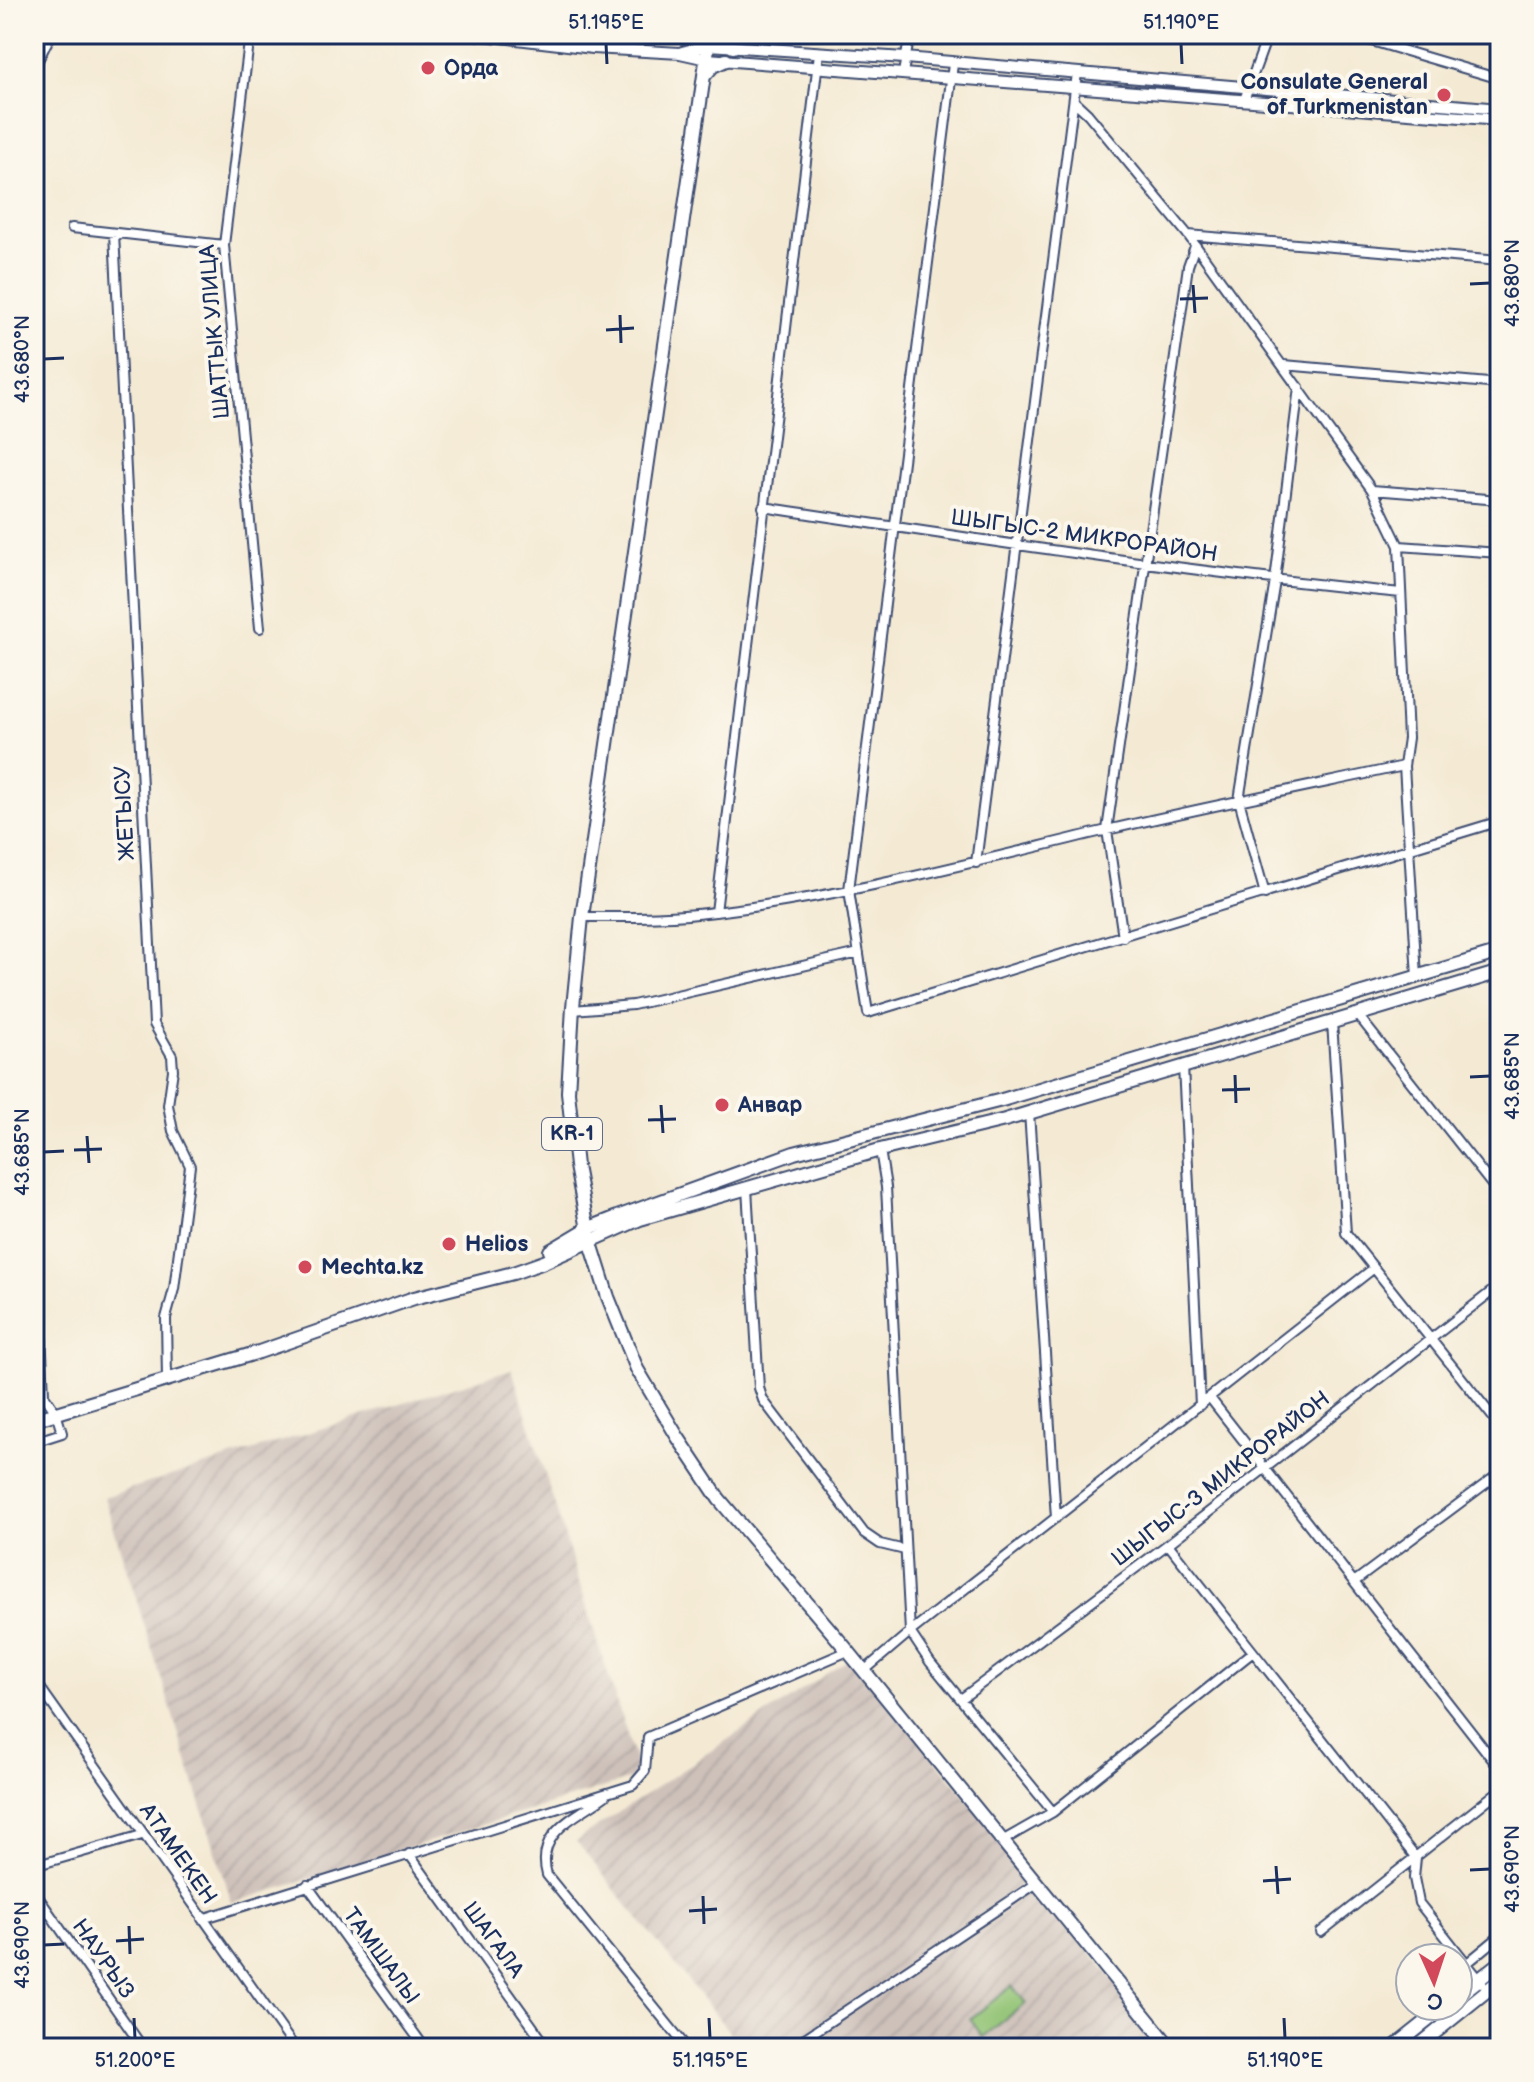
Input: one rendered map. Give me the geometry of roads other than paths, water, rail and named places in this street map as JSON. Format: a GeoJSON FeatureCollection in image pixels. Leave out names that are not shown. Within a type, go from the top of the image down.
{"type":"FeatureCollection","features":[{"type":"Feature","properties":{"kind":"main road"},"geometry":{"type":"LineString","coordinates":[[711,38],[733,47]]}},
{"type":"Feature","properties":{"kind":"main road","name":"KR-1"},"geometry":{"type":"LineString","coordinates":[[711,38],[582,917],[573,1010],[569,1111],[589,1235],[608,1297],[637,1369],[719,1499],[848,1651],[1171,2048]]}},
{"type":"Feature","properties":{"kind":"main road"},"geometry":{"type":"LineString","coordinates":[[705,75],[713,66],[726,60]]}},
{"type":"Feature","properties":{"kind":"main road"},"geometry":{"type":"LineString","coordinates":[[34,1420],[259,1352],[414,1298],[513,1273],[544,1262],[589,1235],[794,1153],[1002,1100],[1500,952]]}},
{"type":"Feature","properties":{"kind":"main road"},"geometry":{"type":"LineString","coordinates":[[589,1235],[880,1150],[1005,1120],[1500,972]]}},
{"type":"Feature","properties":{"kind":"main road"},"geometry":{"type":"LineString","coordinates":[[1002,1100],[1005,1120]]}},
{"type":"Feature","properties":{"kind":"main road"},"geometry":{"type":"LineString","coordinates":[[1416,2048],[1483,1985],[1500,1963]]}},
{"type":"Feature","properties":{"kind":"main road"},"geometry":{"type":"LineString","coordinates":[[1474,1989],[1500,1980]]}},
{"type":"Feature","properties":{"kind":"main road"},"geometry":{"type":"LineString","coordinates":[[1393,2048],[1426,2022]]}},
{"type":"Feature","properties":{"kind":"street"},"geometry":{"type":"LineString","coordinates":[[34,66],[50,34]]}},
{"type":"Feature","properties":{"kind":"street","name":"ШАТТЫК УЛИЦА"},"geometry":{"type":"LineString","coordinates":[[250,34],[224,245],[260,628]]}},
{"type":"Feature","properties":{"kind":"street"},"geometry":{"type":"LineString","coordinates":[[474,34],[593,48],[680,53],[707,59],[1500,120]]}},
{"type":"Feature","properties":{"kind":"street"},"geometry":{"type":"LineString","coordinates":[[903,73],[910,34]]}},
{"type":"Feature","properties":{"kind":"street"},"geometry":{"type":"LineString","coordinates":[[1244,100],[1268,34]]}},
{"type":"Feature","properties":{"kind":"street"},"geometry":{"type":"LineString","coordinates":[[1348,34],[1500,79]]}},
{"type":"Feature","properties":{"kind":"street"},"geometry":{"type":"LineString","coordinates":[[680,53],[711,38]]}},
{"type":"Feature","properties":{"kind":"street"},"geometry":{"type":"LineString","coordinates":[[733,47],[905,58],[1500,109]]}},
{"type":"Feature","properties":{"kind":"street"},"geometry":{"type":"LineString","coordinates":[[716,912],[819,53]]}},
{"type":"Feature","properties":{"kind":"street"},"geometry":{"type":"LineString","coordinates":[[953,64],[849,890],[868,1013],[1500,821]]}},
{"type":"Feature","properties":{"kind":"street"},"geometry":{"type":"LineString","coordinates":[[976,863],[1014,546],[1077,73]]}},
{"type":"Feature","properties":{"kind":"street"},"geometry":{"type":"LineString","coordinates":[[1074,101],[1188,235],[1284,365],[1372,490],[1399,546],[1408,738],[1404,766],[1417,977]]}},
{"type":"Feature","properties":{"kind":"street"},"geometry":{"type":"LineString","coordinates":[[72,228],[224,245]]}},
{"type":"Feature","properties":{"kind":"street","name":"ЖЕТЫСУ"},"geometry":{"type":"LineString","coordinates":[[114,233],[154,1024],[172,1056],[168,1105],[173,1131],[190,1166],[174,1289],[166,1318],[167,1380]]}},
{"type":"Feature","properties":{"kind":"street"},"geometry":{"type":"LineString","coordinates":[[1188,235],[1500,261]]}},
{"type":"Feature","properties":{"kind":"street"},"geometry":{"type":"LineString","coordinates":[[1123,937],[1107,830],[1188,266],[1195,246]]}},
{"type":"Feature","properties":{"kind":"street"},"geometry":{"type":"LineString","coordinates":[[1284,365],[1500,384]]}},
{"type":"Feature","properties":{"kind":"street"},"geometry":{"type":"LineString","coordinates":[[1265,894],[1239,800],[1275,581],[1299,386]]}},
{"type":"Feature","properties":{"kind":"street"},"geometry":{"type":"LineString","coordinates":[[1372,490],[1500,500]]}},
{"type":"Feature","properties":{"kind":"street","name":"ШЫГЫС-2 МИКРОРАЙОН"},"geometry":{"type":"LineString","coordinates":[[763,507],[1014,546],[1275,581],[1401,593]]}},
{"type":"Feature","properties":{"kind":"street"},"geometry":{"type":"LineString","coordinates":[[1399,546],[1500,553]]}},
{"type":"Feature","properties":{"kind":"street"},"geometry":{"type":"LineString","coordinates":[[582,917],[716,912],[849,890],[1239,800],[1404,766]]}},
{"type":"Feature","properties":{"kind":"street"},"geometry":{"type":"LineString","coordinates":[[573,1010],[633,1005],[859,953]]}},
{"type":"Feature","properties":{"kind":"street"},"geometry":{"type":"LineString","coordinates":[[1357,1014],[1500,1195]]}},
{"type":"Feature","properties":{"kind":"street"},"geometry":{"type":"LineString","coordinates":[[1332,1022],[1346,1233],[1500,1426]]}},
{"type":"Feature","properties":{"kind":"street"},"geometry":{"type":"LineString","coordinates":[[1183,1066],[1200,1405]]}},
{"type":"Feature","properties":{"kind":"street"},"geometry":{"type":"LineString","coordinates":[[1029,1112],[1056,1518]]}},
{"type":"Feature","properties":{"kind":"street"},"geometry":{"type":"LineString","coordinates":[[880,1150],[886,1187],[910,1632],[930,1662],[1053,1812]]}},
{"type":"Feature","properties":{"kind":"street"},"geometry":{"type":"LineString","coordinates":[[34,1180],[44,1395],[56,1413],[62,1433],[34,1442]]}},
{"type":"Feature","properties":{"kind":"street"},"geometry":{"type":"LineString","coordinates":[[747,1188],[759,1388],[763,1400],[864,1533],[880,1544],[905,1550]]}},
{"type":"Feature","properties":{"kind":"street"},"geometry":{"type":"LineString","coordinates":[[864,1671],[1374,1268]]}},
{"type":"Feature","properties":{"kind":"street","name":"ШЫГЫС-3 МИКРОРАЙОН"},"geometry":{"type":"LineString","coordinates":[[961,1699],[1168,1544],[1500,1285]]}},
{"type":"Feature","properties":{"kind":"street"},"geometry":{"type":"LineString","coordinates":[[34,1400],[44,1395]]}},
{"type":"Feature","properties":{"kind":"street"},"geometry":{"type":"LineString","coordinates":[[1210,1398],[1500,1769]]}},
{"type":"Feature","properties":{"kind":"street"},"geometry":{"type":"LineString","coordinates":[[1354,1582],[1500,1473]]}},
{"type":"Feature","properties":{"kind":"street"},"geometry":{"type":"LineString","coordinates":[[1168,1544],[1416,1858],[1414,1878],[1419,1903],[1449,1942]]}},
{"type":"Feature","properties":{"kind":"street"},"geometry":{"type":"LineString","coordinates":[[202,1919],[633,1785],[641,1779],[648,1762],[648,1737],[848,1651]]}},
{"type":"Feature","properties":{"kind":"street"},"geometry":{"type":"LineString","coordinates":[[1002,1841],[1053,1812],[1253,1652]]}},
{"type":"Feature","properties":{"kind":"street","name":"АТАМЕКЕН"},"geometry":{"type":"LineString","coordinates":[[34,1679],[295,2048]]}},
{"type":"Feature","properties":{"kind":"street"},"geometry":{"type":"LineString","coordinates":[[1321,1932],[1500,1790]]}},
{"type":"Feature","properties":{"kind":"street"},"geometry":{"type":"LineString","coordinates":[[611,1792],[554,1832],[545,1845],[543,1861],[547,1875],[687,2048]]}},
{"type":"Feature","properties":{"kind":"street"},"geometry":{"type":"LineString","coordinates":[[34,1866],[142,1835]]}},
{"type":"Feature","properties":{"kind":"street","name":"ШАГАЛА"},"geometry":{"type":"LineString","coordinates":[[409,1854],[548,2048]]}},
{"type":"Feature","properties":{"kind":"street"},"geometry":{"type":"LineString","coordinates":[[790,2048],[1037,1883]]}},
{"type":"Feature","properties":{"kind":"street","name":"ТАМШАЛЫ"},"geometry":{"type":"LineString","coordinates":[[307,1885],[425,2048]]}},
{"type":"Feature","properties":{"kind":"street","name":"НАУРЫЗ"},"geometry":{"type":"LineString","coordinates":[[34,1891],[143,2048]]}},
{"type":"Feature","properties":{"kind":"street"},"geometry":{"type":"LineString","coordinates":[[1474,1957],[1500,1936]]}},
{"type":"Feature","properties":{"kind":"street"},"geometry":{"type":"LineString","coordinates":[[1474,1974],[1483,1985]]}},
{"type":"Feature","properties":{"kind":"place","name":"Орда"},"geometry":{"type":"Point","coordinates":[428,68]}},
{"type":"Feature","properties":{"kind":"place","name":"Consulate General of Turkmenistan"},"geometry":{"type":"Point","coordinates":[1444,95]}},
{"type":"Feature","properties":{"kind":"place","name":"Анвар"},"geometry":{"type":"Point","coordinates":[722,1105]}},
{"type":"Feature","properties":{"kind":"place","name":"Helios"},"geometry":{"type":"Point","coordinates":[449,1244]}},
{"type":"Feature","properties":{"kind":"place","name":"Mechta.kz"},"geometry":{"type":"Point","coordinates":[305,1267]}}]}
